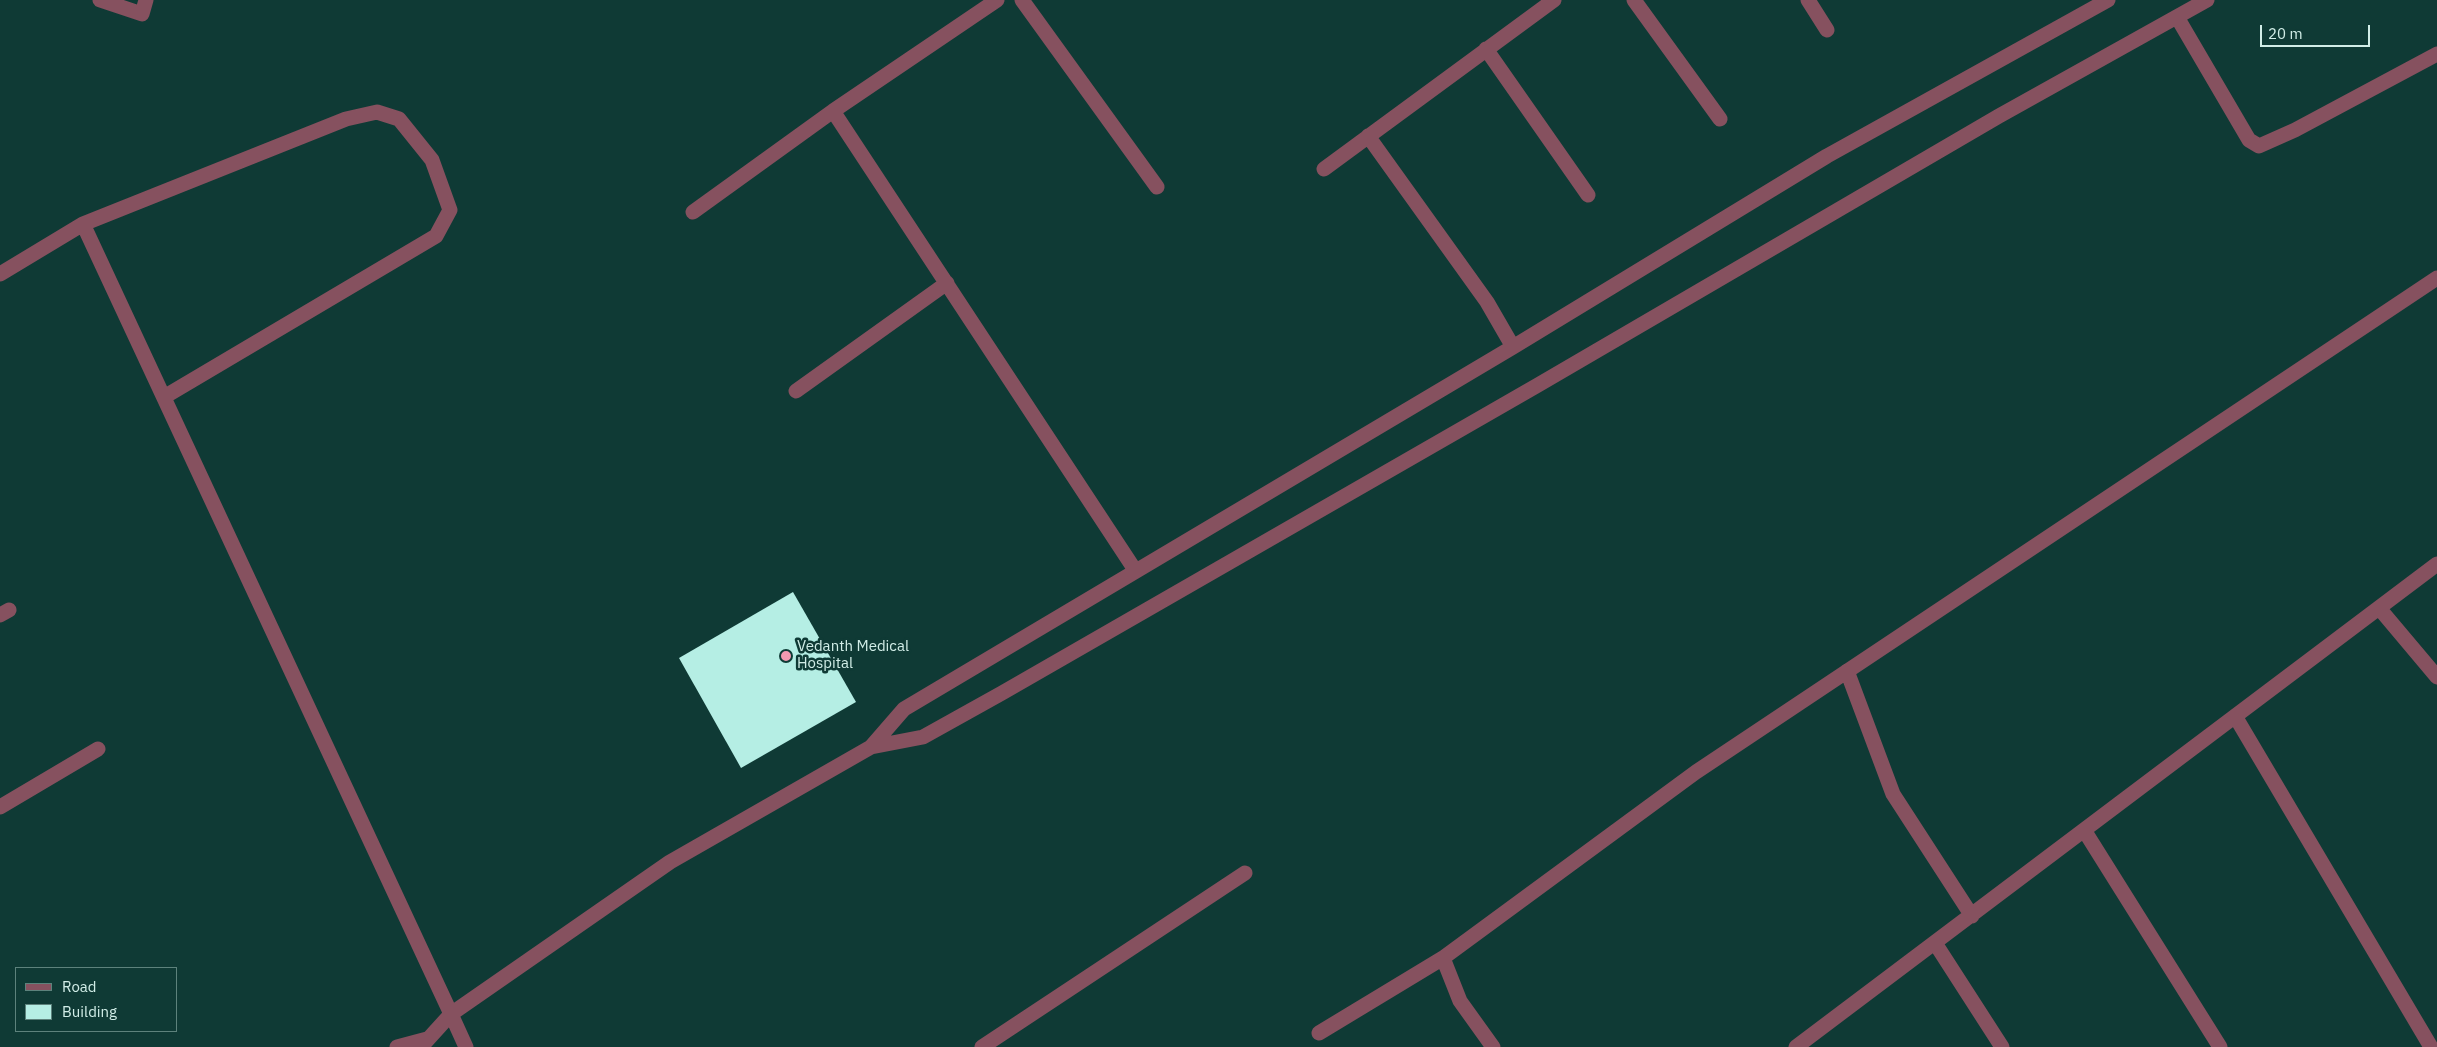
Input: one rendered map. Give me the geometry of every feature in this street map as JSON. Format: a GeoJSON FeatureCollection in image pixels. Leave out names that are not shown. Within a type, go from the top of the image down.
{"type":"FeatureCollection","features":[{"type":"Feature","properties":{"kind":"street"},"geometry":{"type":"LineString","coordinates":[[100,0],[142,14],[146,0]]}},
{"type":"Feature","properties":{"kind":"street"},"geometry":{"type":"LineString","coordinates":[[693,212],[833,111],[997,0]]}},
{"type":"Feature","properties":{"kind":"street"},"geometry":{"type":"LineString","coordinates":[[1022,0],[1157,187]]}},
{"type":"Feature","properties":{"kind":"street"},"geometry":{"type":"LineString","coordinates":[[1324,169],[1554,0]]}},
{"type":"Feature","properties":{"kind":"street"},"geometry":{"type":"LineString","coordinates":[[1634,0],[1720,119]]}},
{"type":"Feature","properties":{"kind":"street"},"geometry":{"type":"LineString","coordinates":[[1808,0],[1827,30]]}},
{"type":"Feature","properties":{"kind":"street"},"geometry":{"type":"LineString","coordinates":[[871,747],[904,709],[1513,347],[1826,156],[2108,0]]}},
{"type":"Feature","properties":{"kind":"street"},"geometry":{"type":"LineString","coordinates":[[397,1047],[424,1043],[451,1014],[670,862],[871,747],[923,737],[986,702],[1530,390],[2000,116],[2207,0]]}},
{"type":"Feature","properties":{"kind":"street"},"geometry":{"type":"LineString","coordinates":[[2177,17],[2249,140],[2259,146],[2295,130],[2437,54]]}},
{"type":"Feature","properties":{"kind":"street"},"geometry":{"type":"LineString","coordinates":[[1486,49],[1588,195]]}},
{"type":"Feature","properties":{"kind":"street"},"geometry":{"type":"LineString","coordinates":[[833,111],[1135,570]]}},
{"type":"Feature","properties":{"kind":"street"},"geometry":{"type":"LineString","coordinates":[[0,274],[83,224],[346,119],[377,112],[399,119],[432,160],[450,210],[436,236],[164,397]]}},
{"type":"Feature","properties":{"kind":"street"},"geometry":{"type":"LineString","coordinates":[[1368,136],[1487,302],[1513,347]]}},
{"type":"Feature","properties":{"kind":"street"},"geometry":{"type":"LineString","coordinates":[[83,224],[466,1047]]}},
{"type":"Feature","properties":{"kind":"street"},"geometry":{"type":"LineString","coordinates":[[1319,1033],[1444,958],[1696,772],[2437,278]]}},
{"type":"Feature","properties":{"kind":"street"},"geometry":{"type":"LineString","coordinates":[[796,391],[947,284]]}},
{"type":"Feature","properties":{"kind":"street"},"geometry":{"type":"LineString","coordinates":[[1796,1047],[2437,564]]}},
{"type":"Feature","properties":{"kind":"street"},"geometry":{"type":"LineString","coordinates":[[2379,608],[2437,677]]}},
{"type":"Feature","properties":{"kind":"street"},"geometry":{"type":"LineString","coordinates":[[1847,671],[1894,794],[1972,916]]}},
{"type":"Feature","properties":{"kind":"street"},"geometry":{"type":"LineString","coordinates":[[2235,716],[2431,1047]]}},
{"type":"Feature","properties":{"kind":"street"},"geometry":{"type":"LineString","coordinates":[[0,807],[98,749]]}},
{"type":"Feature","properties":{"kind":"street"},"geometry":{"type":"LineString","coordinates":[[2084,830],[2220,1047]]}},
{"type":"Feature","properties":{"kind":"street"},"geometry":{"type":"LineString","coordinates":[[982,1047],[1245,873]]}},
{"type":"Feature","properties":{"kind":"street"},"geometry":{"type":"LineString","coordinates":[[1935,943],[2002,1047]]}},
{"type":"Feature","properties":{"kind":"street"},"geometry":{"type":"LineString","coordinates":[[1444,958],[1460,1001],[1493,1047]]}},
{"type":"Feature","properties":{"kind":"building"},"geometry":{"type":"Polygon","coordinates":[[[793,592],[856,702],[741,768],[679,658],[793,592]]]}},
{"type":"Feature","properties":{"kind":"place","name":"Vedanth Medical Hospital"},"geometry":{"type":"Point","coordinates":[786,656]}}]}
